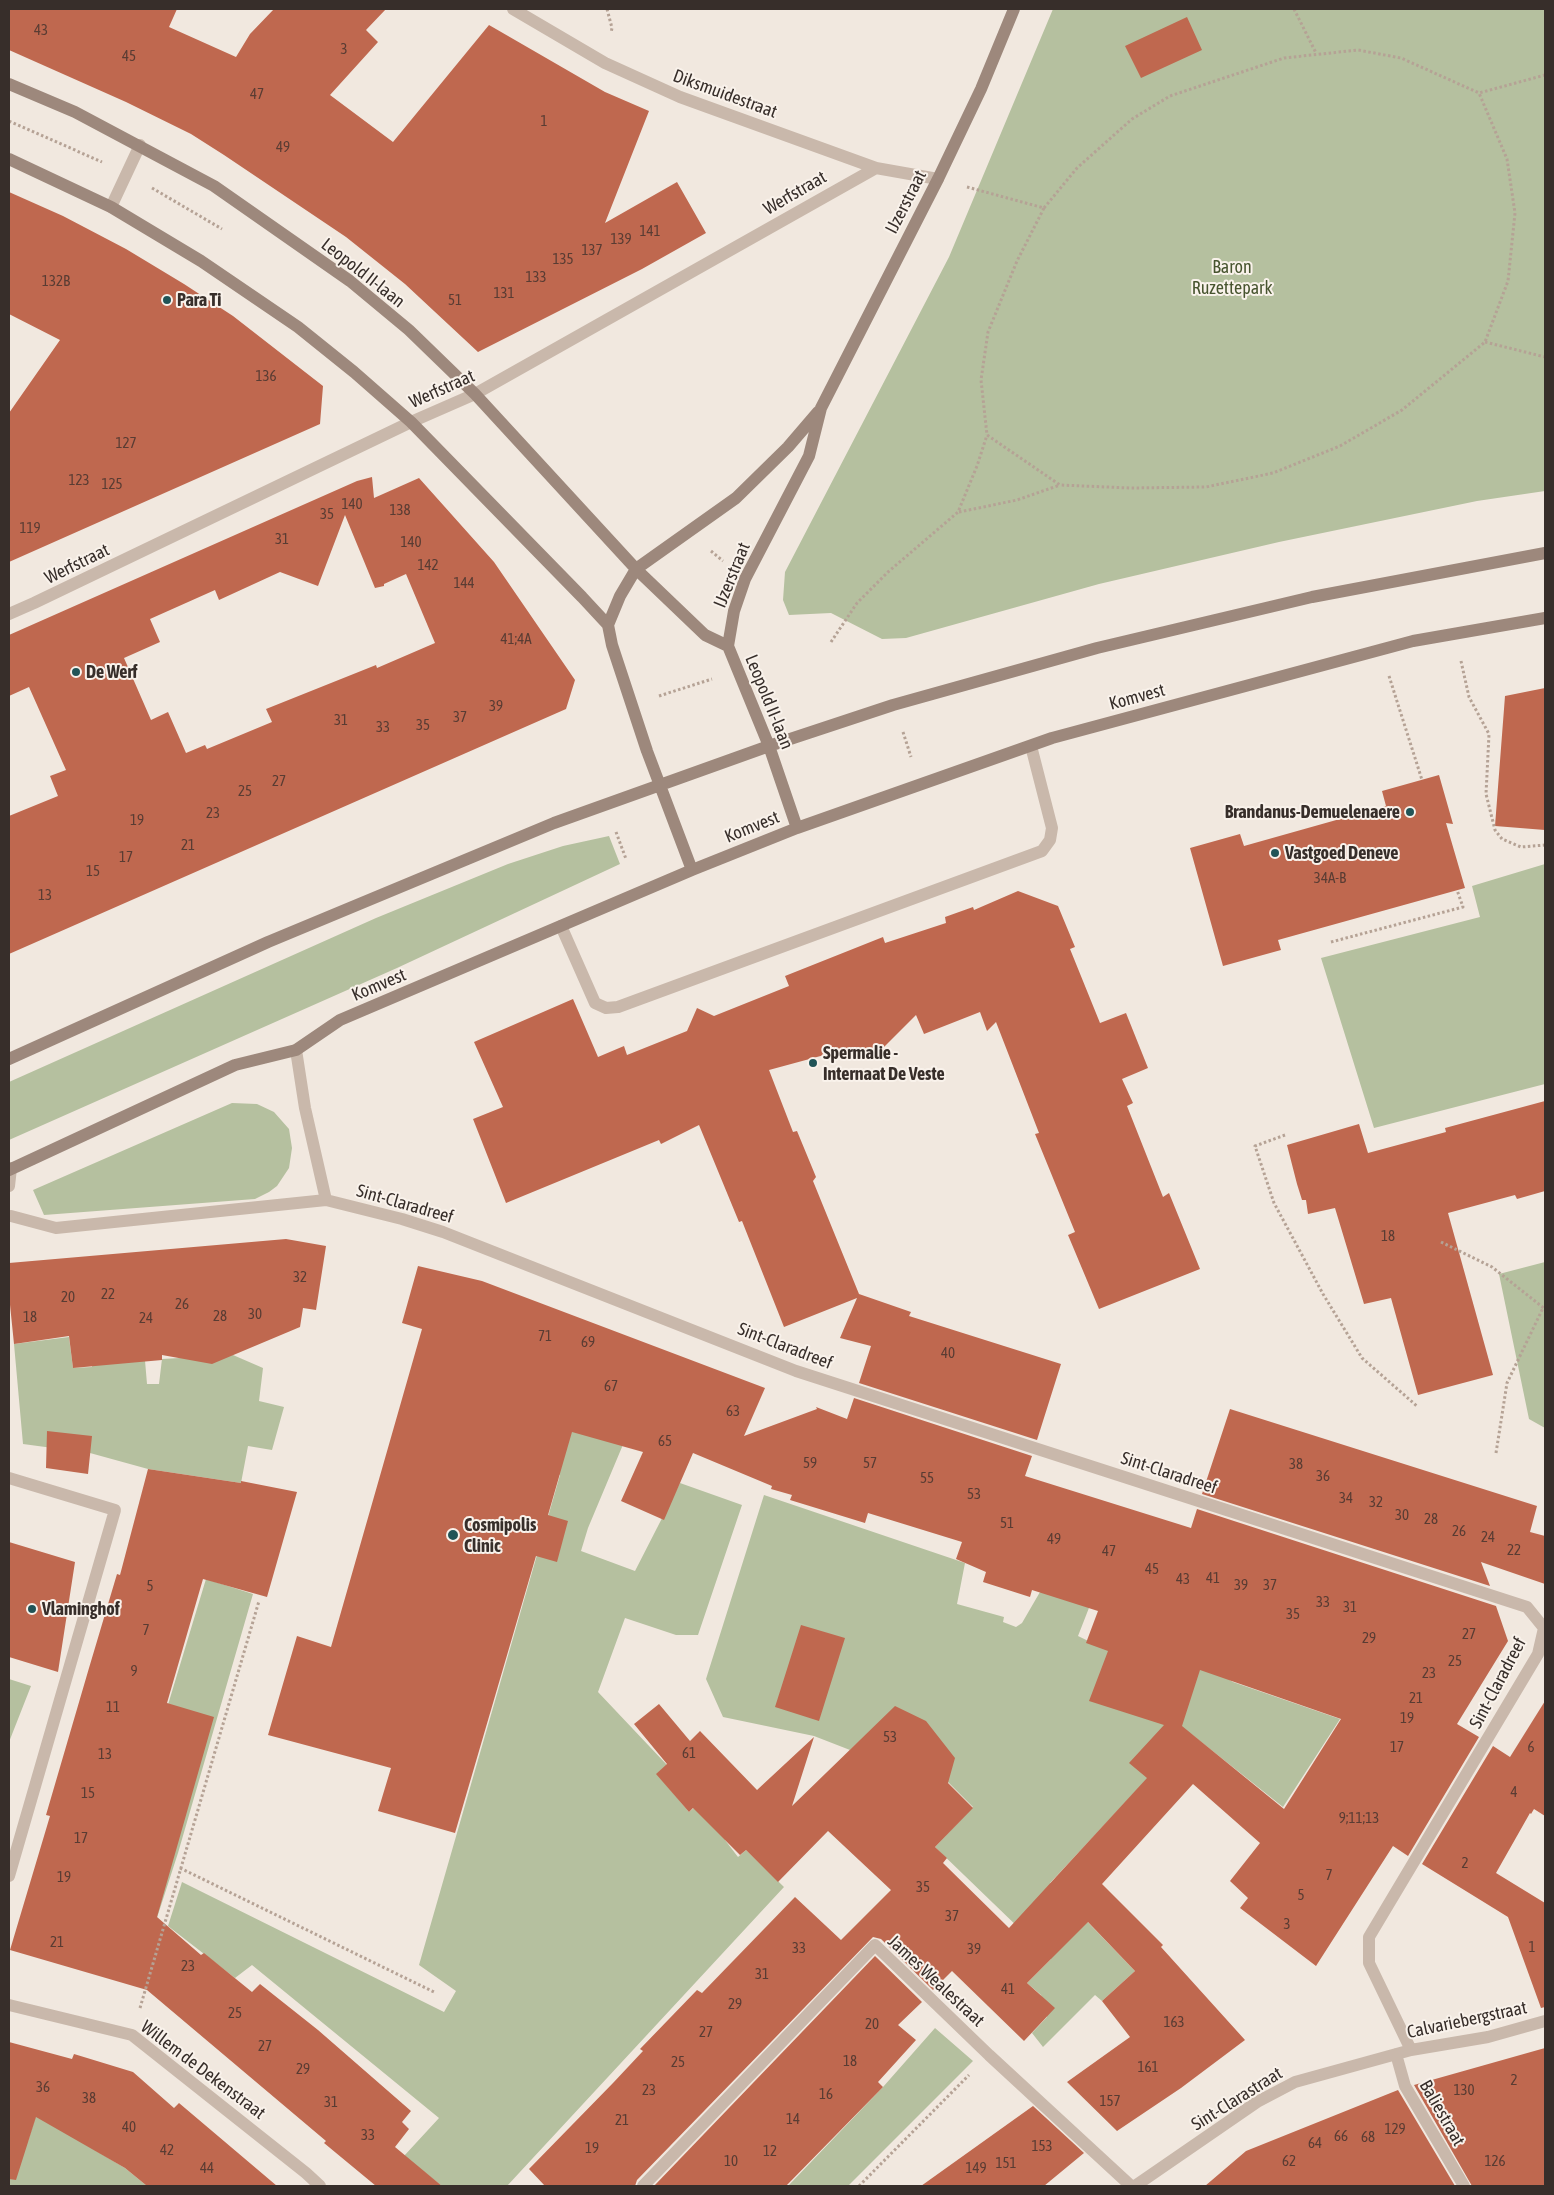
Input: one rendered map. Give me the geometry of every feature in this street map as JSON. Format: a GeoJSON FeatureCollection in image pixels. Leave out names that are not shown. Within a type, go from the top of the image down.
{"type":"FeatureCollection","features":[{"type":"Feature","properties":{"kind":"main road","name":"IJzerstraat"},"geometry":{"type":"LineString","coordinates":[[728,646],[734,610],[745,579],[808,456],[821,408],[938,179],[981,89],[1014,9]]}},
{"type":"Feature","properties":{"kind":"main road","name":"Leopold II-laan"},"geometry":{"type":"LineString","coordinates":[[9,84],[75,112],[214,186],[350,281],[409,330],[475,394],[636,569],[705,635],[728,646],[769,746],[797,828]]}},
{"type":"Feature","properties":{"kind":"main road"},"geometry":{"type":"LineString","coordinates":[[9,159],[111,207],[201,261],[298,327],[354,372],[411,422],[608,625],[612,645],[659,784],[692,870]]}},
{"type":"Feature","properties":{"kind":"main road","name":"IJzerstraat"},"geometry":{"type":"LineString","coordinates":[[636,569],[736,498],[788,447],[821,408]]}},
{"type":"Feature","properties":{"kind":"main road"},"geometry":{"type":"LineString","coordinates":[[9,1059],[268,942],[554,823],[659,784],[893,705],[1098,648],[1312,597],[1545,553]]}},
{"type":"Feature","properties":{"kind":"main road"},"geometry":{"type":"LineString","coordinates":[[608,625],[620,596],[636,569]]}},
{"type":"Feature","properties":{"kind":"main road","name":"Komvest"},"geometry":{"type":"LineString","coordinates":[[10,1169],[235,1065],[296,1050],[340,1020],[692,870],[797,828],[1052,738],[1380,650],[1455,633],[1545,618]]}},
{"type":"Feature","properties":{"kind":"street","name":"Diksmuidestraat"},"geometry":{"type":"LineString","coordinates":[[513,9],[605,63],[659,88],[876,168],[938,179]]}},
{"type":"Feature","properties":{"kind":"street"},"geometry":{"type":"LineString","coordinates":[[111,207],[140,145]]}},
{"type":"Feature","properties":{"kind":"street","name":"Werfstraat"},"geometry":{"type":"LineString","coordinates":[[9,614],[34,604],[411,422],[475,394],[876,168]]}},
{"type":"Feature","properties":{"kind":"street"},"geometry":{"type":"LineString","coordinates":[[561,926],[595,1003],[606,1008],[618,1007],[1042,851],[1050,840],[1052,828],[1031,746]]}},
{"type":"Feature","properties":{"kind":"street"},"geometry":{"type":"LineString","coordinates":[[296,1050],[303,1099],[326,1200]]}},
{"type":"Feature","properties":{"kind":"street"},"geometry":{"type":"LineString","coordinates":[[9,1186],[10,1169]]}},
{"type":"Feature","properties":{"kind":"street","name":"Sint-Claradreef"},"geometry":{"type":"LineString","coordinates":[[10,1214],[56,1228],[326,1200],[402,1219],[443,1232],[796,1371],[1527,1607],[1544,1628],[1538,1654],[1369,1937],[1369,1963],[1411,2050]]}},
{"type":"Feature","properties":{"kind":"street"},"geometry":{"type":"LineString","coordinates":[[9,1478],[115,1510],[9,1876]]}},
{"type":"Feature","properties":{"kind":"street","name":"James Wealestraat"},"geometry":{"type":"LineString","coordinates":[[643,2186],[876,1945],[989,2055],[1131,2186]]}},
{"type":"Feature","properties":{"kind":"street","name":"Willem de Dekenstraat"},"geometry":{"type":"LineString","coordinates":[[9,2005],[132,2035],[320,2186]]}},
{"type":"Feature","properties":{"kind":"street","name":"Calvariebergstraat"},"geometry":{"type":"LineString","coordinates":[[1396,2054],[1488,2036],[1545,2021]]}},
{"type":"Feature","properties":{"kind":"street","name":"Sint-Clarastraat"},"geometry":{"type":"LineString","coordinates":[[1135,2186],[1257,2102],[1295,2082],[1396,2054]]}},
{"type":"Feature","properties":{"kind":"street","name":"Baliestraat"},"geometry":{"type":"LineString","coordinates":[[1396,2054],[1405,2086],[1464,2186]]}},
{"type":"Feature","properties":{"kind":"path"},"geometry":{"type":"LineString","coordinates":[[1294,9],[1316,53]]}},
{"type":"Feature","properties":{"kind":"path"},"geometry":{"type":"LineString","coordinates":[[832,642],[856,604],[888,572],[958,512],[977,466],[986,435],[981,380],[988,332],[1017,260],[1044,208],[1077,168],[1132,119],[1170,96],[1284,58],[1316,53],[1358,50],[1401,58],[1479,93],[1545,75]]}},
{"type":"Feature","properties":{"kind":"path"},"geometry":{"type":"LineString","coordinates":[[958,512],[1017,500],[1060,485],[1130,488],[1206,487],[1273,473],[1340,446],[1402,410],[1485,342],[1508,281],[1515,213],[1507,159],[1479,93]]}},
{"type":"Feature","properties":{"kind":"path"},"geometry":{"type":"LineString","coordinates":[[9,121],[127,174],[223,230]]}},
{"type":"Feature","properties":{"kind":"path"},"geometry":{"type":"LineString","coordinates":[[938,179],[1044,208]]}},
{"type":"Feature","properties":{"kind":"path"},"geometry":{"type":"LineString","coordinates":[[1485,342],[1545,357]]}},
{"type":"Feature","properties":{"kind":"path"},"geometry":{"type":"LineString","coordinates":[[986,435],[1060,485]]}},
{"type":"Feature","properties":{"kind":"path"},"geometry":{"type":"LineString","coordinates":[[708,548],[730,566]]}},
{"type":"Feature","properties":{"kind":"path"},"geometry":{"type":"LineString","coordinates":[[1455,633],[1469,697],[1489,734],[1486,794],[1495,830],[1502,839],[1521,847],[1545,845]]}},
{"type":"Feature","properties":{"kind":"path"},"geometry":{"type":"LineString","coordinates":[[1380,650],[1422,780]]}},
{"type":"Feature","properties":{"kind":"path"},"geometry":{"type":"LineString","coordinates":[[656,697],[718,677]]}},
{"type":"Feature","properties":{"kind":"path"},"geometry":{"type":"LineString","coordinates":[[900,724],[912,760]]}},
{"type":"Feature","properties":{"kind":"path"},"geometry":{"type":"LineString","coordinates":[[616,832],[626,859]]}},
{"type":"Feature","properties":{"kind":"path"},"geometry":{"type":"LineString","coordinates":[[1331,942],[1463,907],[1457,890]]}},
{"type":"Feature","properties":{"kind":"path"},"geometry":{"type":"LineString","coordinates":[[1285,1135],[1255,1146],[1274,1204],[1323,1294],[1362,1358],[1418,1407]]}},
{"type":"Feature","properties":{"kind":"path"},"geometry":{"type":"LineString","coordinates":[[1441,1242],[1492,1267],[1544,1308],[1507,1384],[1496,1453]]}},
{"type":"Feature","properties":{"kind":"path"},"geometry":{"type":"LineString","coordinates":[[132,2035],[259,1601]]}},
{"type":"Feature","properties":{"kind":"path"},"geometry":{"type":"LineString","coordinates":[[180,1868],[436,1993]]}},
{"type":"Feature","properties":{"kind":"path"},"geometry":{"type":"LineString","coordinates":[[859,2186],[989,2055]]}},
{"type":"Feature","properties":{"kind":"green space","name":"Baron Ruzettepark"},"geometry":{"type":"Polygon","coordinates":[[[1053,9],[1545,9],[1545,491],[1477,501],[1279,542],[1099,584],[906,638],[882,639],[831,613],[789,615],[783,600],[785,572],[949,257],[1053,9]]]}},
{"type":"Feature","properties":{"kind":"green space"},"geometry":{"type":"Polygon","coordinates":[[[609,836],[620,864],[397,968],[9,1140],[9,1082],[376,918],[508,864],[563,846],[609,836]]]}},
{"type":"Feature","properties":{"kind":"green space"},"geometry":{"type":"Polygon","coordinates":[[[1545,864],[1545,1084],[1374,1128],[1321,958],[1480,917],[1472,886],[1545,864]]]}},
{"type":"Feature","properties":{"kind":"green space"},"geometry":{"type":"Polygon","coordinates":[[[232,1103],[257,1104],[274,1112],[289,1129],[292,1148],[289,1168],[277,1186],[269,1192],[255,1199],[44,1215],[33,1190],[232,1103]]]}},
{"type":"Feature","properties":{"kind":"green space"},"geometry":{"type":"Polygon","coordinates":[[[1545,1262],[1545,1428],[1529,1419],[1499,1274],[1545,1262]]]}},
{"type":"Feature","properties":{"kind":"green space"},"geometry":{"type":"Polygon","coordinates":[[[93,1334],[143,1337],[147,1384],[159,1384],[162,1359],[233,1355],[263,1368],[259,1401],[284,1407],[272,1450],[248,1446],[241,1483],[148,1469],[90,1453],[23,1444],[14,1344],[69,1337],[73,1368],[92,1367],[93,1334]]]}},
{"type":"Feature","properties":{"kind":"green space"},"geometry":{"type":"Polygon","coordinates":[[[635,1416],[588,1528],[581,1551],[635,1571],[680,1483],[742,1505],[698,1635],[676,1635],[625,1618],[598,1692],[667,1765],[657,1774],[689,1812],[738,1771],[763,1803],[725,1840],[738,1857],[746,1850],[784,1887],[507,2186],[442,2186],[404,2156],[439,2118],[252,1965],[235,1978],[168,1926],[182,1882],[444,2012],[456,1991],[419,1965],[560,1475],[481,1451],[635,1416]]]}},
{"type":"Feature","properties":{"kind":"green space"},"geometry":{"type":"Polygon","coordinates":[[[764,1495],[965,1563],[957,1604],[1004,1617],[1003,1622],[1016,1627],[1022,1623],[1040,1592],[1094,1595],[1078,1636],[1107,1650],[1120,1613],[1233,1682],[1340,1719],[1283,1807],[1190,1733],[1050,1883],[1135,1971],[1102,2001],[1095,1995],[1043,2047],[1032,2033],[1047,2017],[1041,1995],[1027,1983],[1051,1959],[935,1847],[973,1807],[884,1718],[850,1750],[814,1736],[723,1717],[706,1679],[764,1495]]]}},
{"type":"Feature","properties":{"kind":"green space"},"geometry":{"type":"Polygon","coordinates":[[[206,1579],[253,1594],[178,1853],[154,1927],[105,1913],[206,1579]]]}},
{"type":"Feature","properties":{"kind":"green space"},"geometry":{"type":"Polygon","coordinates":[[[9,1679],[31,1686],[9,1742],[9,1679]]]}},
{"type":"Feature","properties":{"kind":"green space"},"geometry":{"type":"Polygon","coordinates":[[[935,2028],[973,2061],[848,2186],[788,2186],[883,2087],[935,2028]]]}},
{"type":"Feature","properties":{"kind":"green space"},"geometry":{"type":"Polygon","coordinates":[[[36,2115],[125,2168],[147,2186],[9,2186],[9,2136],[28,2141],[36,2115]]]}},
{"type":"Feature","properties":{"kind":"building"},"geometry":{"type":"Polygon","coordinates":[[[9,9],[177,9],[169,27],[236,57],[250,34],[274,9],[386,9],[366,30],[378,42],[330,95],[393,142],[489,25],[605,92],[649,111],[605,223],[677,182],[706,233],[642,269],[478,352],[405,284],[346,237],[224,155],[191,134],[126,102],[9,50],[9,9]]]}},
{"type":"Feature","properties":{"kind":"building"},"geometry":{"type":"Polygon","coordinates":[[[1187,17],[1202,50],[1141,78],[1125,46],[1187,17]]]}},
{"type":"Feature","properties":{"kind":"building"},"geometry":{"type":"Polygon","coordinates":[[[9,192],[63,216],[126,249],[233,316],[323,386],[320,424],[9,562],[9,413],[60,340],[9,314],[9,192]]]}},
{"type":"Feature","properties":{"kind":"building"},"geometry":{"type":"Polygon","coordinates":[[[372,477],[374,498],[419,478],[494,562],[575,680],[566,709],[9,954],[9,816],[58,796],[50,776],[66,770],[29,687],[9,696],[9,635],[357,481],[372,477]],[[345,515],[318,586],[280,572],[219,600],[215,590],[150,619],[160,642],[124,658],[151,720],[168,712],[186,753],[205,745],[207,749],[272,722],[266,709],[376,665],[377,668],[435,643],[406,574],[384,584],[384,586],[375,588],[345,515]]]}},
{"type":"Feature","properties":{"kind":"building"},"geometry":{"type":"Polygon","coordinates":[[[1545,688],[1545,830],[1495,826],[1505,696],[1545,688]]]}},
{"type":"Feature","properties":{"kind":"building"},"geometry":{"type":"Polygon","coordinates":[[[1439,775],[1453,824],[1446,823],[1465,888],[1278,940],[1281,950],[1223,966],[1190,848],[1240,834],[1244,846],[1386,806],[1382,791],[1439,775]]]}},
{"type":"Feature","properties":{"kind":"building"},"geometry":{"type":"Polygon","coordinates":[[[1018,891],[1058,906],[1075,947],[1070,949],[1100,1023],[1126,1013],[1148,1068],[1122,1079],[1133,1103],[1127,1106],[1163,1197],[1169,1193],[1200,1269],[1099,1309],[1068,1235],[1075,1232],[1035,1134],[1039,1133],[996,1022],[987,1031],[980,1012],[924,1034],[916,1015],[880,1051],[867,1057],[853,1057],[839,1051],[769,1070],[793,1132],[797,1131],[816,1177],[813,1181],[859,1294],[911,1312],[909,1316],[1061,1364],[1037,1440],[859,1383],[871,1346],[840,1338],[857,1298],[784,1327],[742,1221],[739,1222],[699,1125],[661,1144],[659,1140],[506,1203],[473,1119],[503,1107],[474,1042],[573,999],[598,1057],[624,1046],[627,1055],[687,1031],[697,1008],[714,1016],[789,986],[785,976],[883,937],[885,943],[946,923],[945,917],[973,907],[974,910],[1018,891]]]}},
{"type":"Feature","properties":{"kind":"building"},"geometry":{"type":"Polygon","coordinates":[[[1545,1101],[1545,1191],[1517,1199],[1515,1195],[1448,1213],[1493,1375],[1418,1395],[1391,1298],[1364,1304],[1335,1208],[1308,1214],[1306,1200],[1302,1200],[1287,1145],[1359,1124],[1368,1153],[1446,1132],[1445,1128],[1545,1101]]]}},
{"type":"Feature","properties":{"kind":"building"},"geometry":{"type":"Polygon","coordinates":[[[286,1239],[326,1246],[316,1310],[303,1308],[300,1327],[212,1364],[162,1355],[162,1360],[73,1368],[69,1336],[14,1344],[9,1295],[9,1263],[286,1239]]]}},
{"type":"Feature","properties":{"kind":"building"},"geometry":{"type":"Polygon","coordinates":[[[418,1266],[482,1281],[765,1388],[744,1436],[817,1409],[816,1407],[847,1419],[854,1398],[1032,1456],[1025,1476],[1191,1528],[1197,1509],[1496,1606],[1508,1641],[1457,1724],[1479,1737],[1408,1856],[1393,1846],[1316,1966],[1240,1908],[1248,1898],[1230,1881],[1260,1843],[1193,1784],[1102,1884],[1163,1945],[1161,1947],[1245,2040],[1181,2088],[1117,2131],[1067,2082],[1130,2037],[1102,2001],[1135,1971],[1088,1922],[1027,1983],[1055,2008],[1024,2041],[952,1971],[933,1990],[881,1939],[873,1937],[637,2180],[635,2186],[545,2186],[529,2169],[613,2083],[643,2051],[640,2049],[697,1990],[702,1993],[795,1897],[841,1940],[891,1890],[828,1831],[778,1882],[746,1850],[740,1855],[693,1808],[689,1812],[656,1774],[667,1764],[634,1724],[659,1704],[690,1741],[700,1731],[757,1790],[814,1737],[792,1806],[895,1706],[926,1721],[955,1758],[948,1783],[973,1808],[935,1847],[947,1858],[943,1863],[1009,1928],[1147,1778],[1129,1763],[1164,1725],[1089,1701],[1108,1651],[1086,1643],[1098,1611],[1032,1590],[1030,1597],[983,1582],[986,1572],[956,1559],[962,1542],[868,1513],[865,1523],[790,1500],[792,1495],[771,1489],[772,1486],[693,1453],[664,1520],[621,1501],[643,1452],[572,1432],[548,1515],[568,1521],[557,1562],[536,1556],[455,1833],[378,1811],[391,1768],[268,1735],[297,1636],[331,1647],[422,1329],[402,1323],[418,1266]],[[1200,1670],[1182,1726],[1284,1809],[1341,1719],[1200,1670]]]}},
{"type":"Feature","properties":{"kind":"building"},"geometry":{"type":"Polygon","coordinates":[[[1230,1409],[1537,1506],[1530,1532],[1545,1536],[1545,1584],[1481,1562],[1490,1586],[1202,1494],[1230,1409]]]}},
{"type":"Feature","properties":{"kind":"building"},"geometry":{"type":"Polygon","coordinates":[[[47,1431],[92,1436],[88,1474],[46,1468],[47,1431]]]}},
{"type":"Feature","properties":{"kind":"building"},"geometry":{"type":"Polygon","coordinates":[[[148,1469],[241,1483],[241,1481],[297,1492],[267,1597],[203,1579],[167,1703],[214,1717],[157,1917],[201,1955],[204,1953],[252,1992],[260,1984],[318,2030],[411,2111],[402,2122],[409,2129],[395,2147],[442,2186],[376,2186],[324,2143],[326,2141],[147,1990],[10,1950],[50,1816],[46,1815],[117,1574],[120,1575],[148,1469]]]}},
{"type":"Feature","properties":{"kind":"building","name":"Vlaminghof"},"geometry":{"type":"Polygon","coordinates":[[[9,1542],[75,1562],[58,1672],[9,1657],[9,1542]]]}},
{"type":"Feature","properties":{"kind":"building"},"geometry":{"type":"Polygon","coordinates":[[[801,1625],[845,1638],[819,1721],[775,1707],[801,1625]]]}},
{"type":"Feature","properties":{"kind":"building"},"geometry":{"type":"Polygon","coordinates":[[[1545,1701],[1545,1816],[1534,1809],[1530,1813],[1496,1873],[1545,1903],[1545,2007],[1541,2008],[1508,1917],[1422,1864],[1493,1746],[1510,1757],[1545,1701]]]}},
{"type":"Feature","properties":{"kind":"building"},"geometry":{"type":"Polygon","coordinates":[[[875,1956],[922,2002],[898,2025],[916,2040],[878,2082],[883,2087],[786,2186],[654,2186],[875,1956]]]}},
{"type":"Feature","properties":{"kind":"building"},"geometry":{"type":"Polygon","coordinates":[[[9,2042],[72,2059],[74,2054],[133,2072],[174,2108],[179,2103],[277,2186],[147,2186],[125,2168],[36,2117],[16,2180],[9,2179],[9,2042]]]}},
{"type":"Feature","properties":{"kind":"building"},"geometry":{"type":"Polygon","coordinates":[[[1545,2048],[1545,2186],[1472,2186],[1414,2085],[1545,2048]]]}},
{"type":"Feature","properties":{"kind":"building"},"geometry":{"type":"Polygon","coordinates":[[[1398,2090],[1455,2186],[1205,2186],[1246,2151],[1398,2090]]]}},
{"type":"Feature","properties":{"kind":"building"},"geometry":{"type":"Polygon","coordinates":[[[1033,2106],[1084,2153],[1044,2186],[921,2186],[1033,2106]]]}},
{"type":"Feature","properties":{"kind":"place","name":"Para Ti"},"geometry":{"type":"Point","coordinates":[167,300]}},
{"type":"Feature","properties":{"kind":"place","name":"De Werf"},"geometry":{"type":"Point","coordinates":[76,672]}},
{"type":"Feature","properties":{"kind":"place","name":"Brandanus-Demuelenaere"},"geometry":{"type":"Point","coordinates":[1410,812]}},
{"type":"Feature","properties":{"kind":"place","name":"Vastgoed Deneve"},"geometry":{"type":"Point","coordinates":[1275,853]}},
{"type":"Feature","properties":{"kind":"place","name":"Spermalie - Internaat De Veste"},"geometry":{"type":"Point","coordinates":[813,1063]}},
{"type":"Feature","properties":{"kind":"place","name":"Cosmipolis Clinic"},"geometry":{"type":"Point","coordinates":[453,1535]}},
{"type":"Feature","properties":{"kind":"place","name":"Vlaminghof"},"geometry":{"type":"Point","coordinates":[32,1609]}}]}
